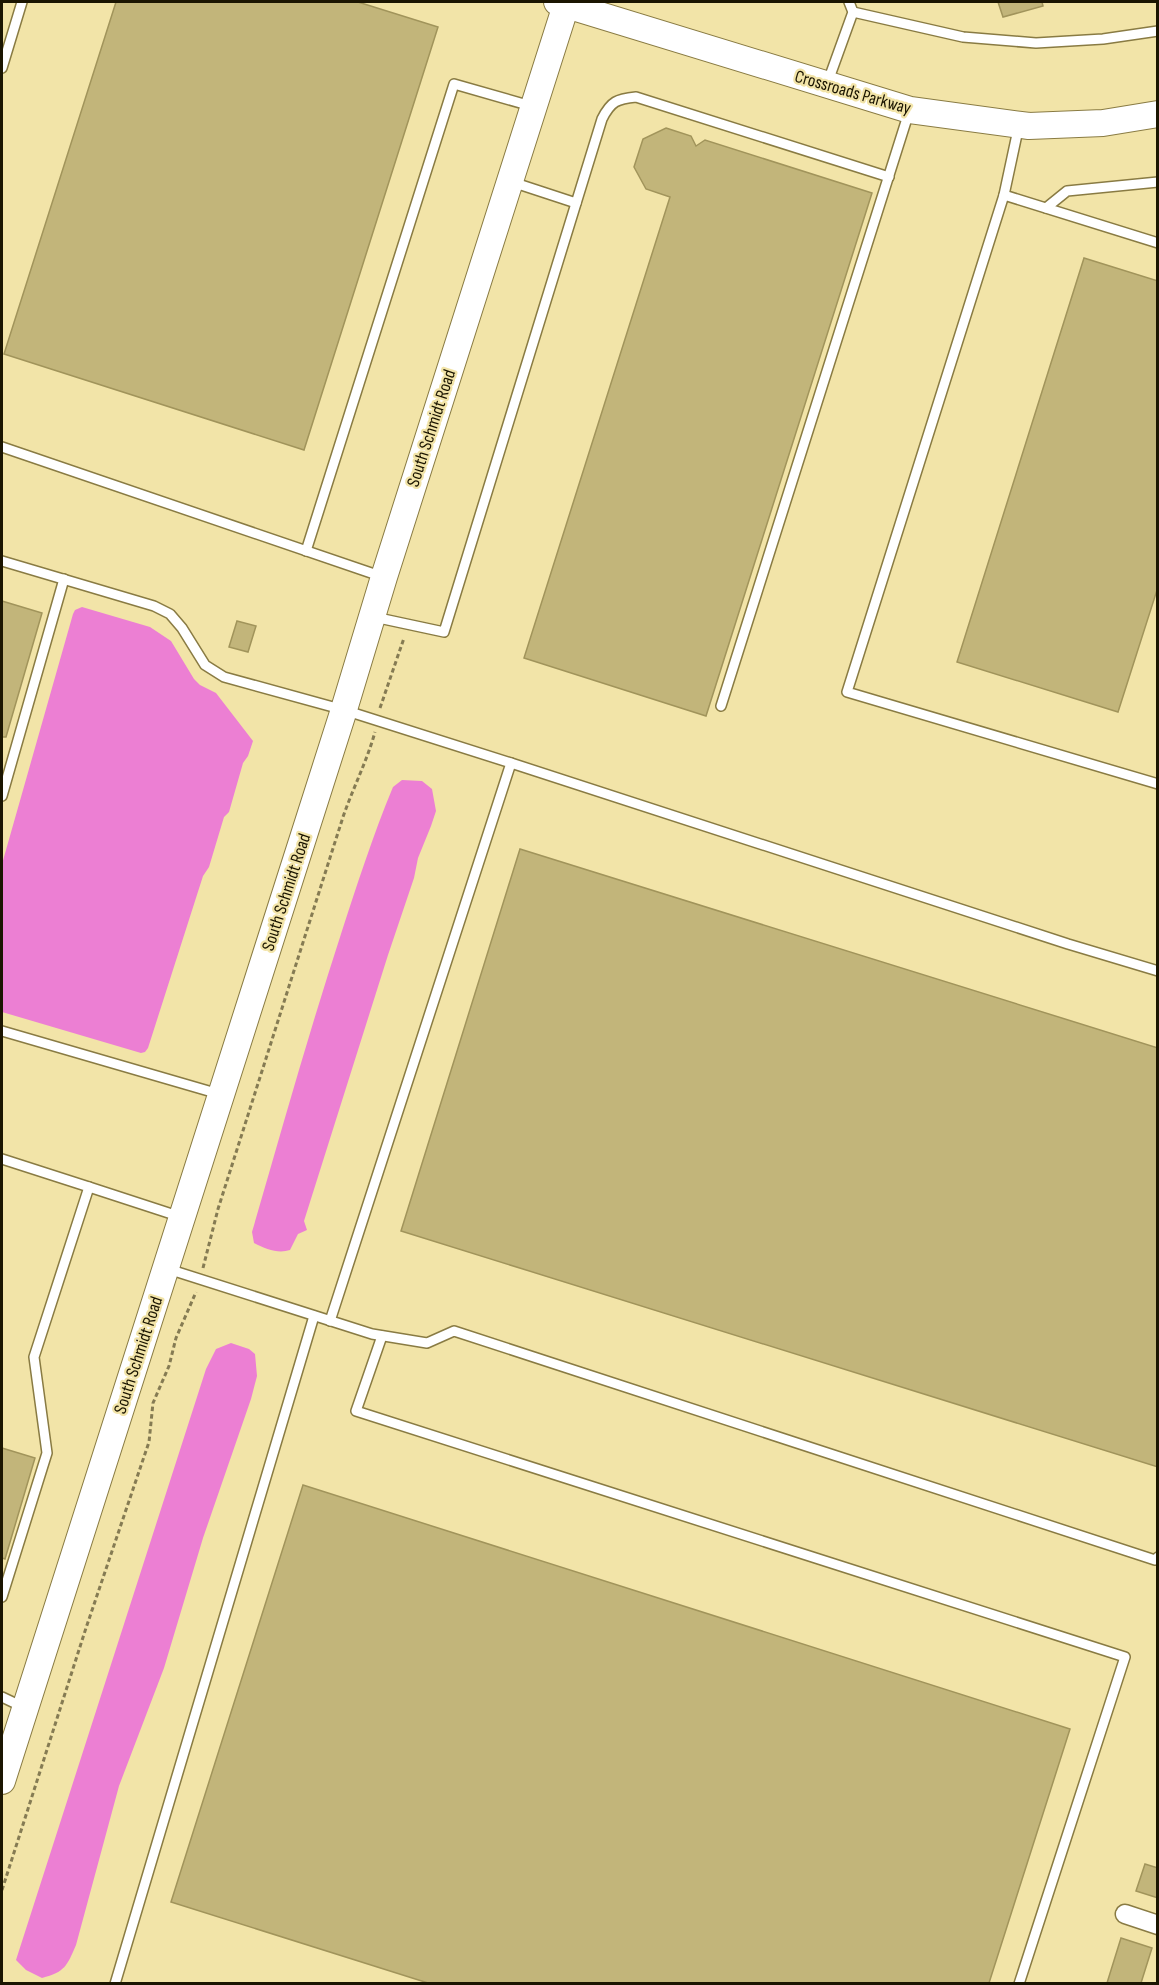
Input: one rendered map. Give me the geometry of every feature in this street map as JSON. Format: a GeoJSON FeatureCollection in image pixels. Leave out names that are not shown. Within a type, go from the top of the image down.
{"type":"FeatureCollection","features":[{"type":"Feature","properties":{"kind":"street","name":"Crossroads Parkway"},"geometry":{"type":"LineString","coordinates":[[564,2],[826,86],[910,110],[1019,125],[1103,123],[1158,114]]}},
{"type":"Feature","properties":{"kind":"street","name":"South Schmidt Road"},"geometry":{"type":"LineString","coordinates":[[2,1781],[344,710],[510,182],[564,2]]}},
{"type":"Feature","properties":{"kind":"street"},"geometry":{"type":"LineString","coordinates":[[1125,1914],[1158,1925]]}},
{"type":"Feature","properties":{"kind":"lane"},"geometry":{"type":"LineString","coordinates":[[2,68],[22,2]]}},
{"type":"Feature","properties":{"kind":"lane"},"geometry":{"type":"LineString","coordinates":[[826,86],[853,12],[849,2]]}},
{"type":"Feature","properties":{"kind":"lane"},"geometry":{"type":"LineString","coordinates":[[853,12],[963,37],[1036,43],[1104,39],[1158,32]]}},
{"type":"Feature","properties":{"kind":"lane"},"geometry":{"type":"LineString","coordinates":[[306,550],[454,84],[533,107]]}},
{"type":"Feature","properties":{"kind":"lane"},"geometry":{"type":"LineString","coordinates":[[372,617],[444,632],[602,119],[609,105],[622,98],[636,97],[889,177]]}},
{"type":"Feature","properties":{"kind":"lane"},"geometry":{"type":"LineString","coordinates":[[721,706],[910,110]]}},
{"type":"Feature","properties":{"kind":"lane"},"geometry":{"type":"LineString","coordinates":[[1019,125],[1004,195],[847,692],[1158,784]]}},
{"type":"Feature","properties":{"kind":"lane"},"geometry":{"type":"LineString","coordinates":[[510,182],[576,203]]}},
{"type":"Feature","properties":{"kind":"lane"},"geometry":{"type":"LineString","coordinates":[[1046,208],[1067,191],[1158,182]]}},
{"type":"Feature","properties":{"kind":"lane"},"geometry":{"type":"LineString","coordinates":[[1004,195],[1158,243]]}},
{"type":"Feature","properties":{"kind":"lane"},"geometry":{"type":"LineString","coordinates":[[2,447],[384,577]]}},
{"type":"Feature","properties":{"kind":"lane"},"geometry":{"type":"LineString","coordinates":[[2,561],[154,606],[170,614],[182,628],[205,665],[224,677],[377,720],[1068,944],[1158,971]]}},
{"type":"Feature","properties":{"kind":"lane"},"geometry":{"type":"LineString","coordinates":[[2,796],[64,579]]}},
{"type":"Feature","properties":{"kind":"lane"},"geometry":{"type":"LineString","coordinates":[[330,1320],[511,763]]}},
{"type":"Feature","properties":{"kind":"lane"},"geometry":{"type":"LineString","coordinates":[[2,1031],[221,1095]]}},
{"type":"Feature","properties":{"kind":"lane"},"geometry":{"type":"LineString","coordinates":[[2,1159],[182,1218]]}},
{"type":"Feature","properties":{"kind":"lane"},"geometry":{"type":"LineString","coordinates":[[2,1597],[47,1453],[34,1357],[89,1187]]}},
{"type":"Feature","properties":{"kind":"lane"},"geometry":{"type":"LineString","coordinates":[[166,1269],[382,1336],[428,1343],[454,1331],[1155,1560],[1158,1557]]}},
{"type":"Feature","properties":{"kind":"lane"},"geometry":{"type":"LineString","coordinates":[[114,1983],[314,1316]]}},
{"type":"Feature","properties":{"kind":"lane"},"geometry":{"type":"LineString","coordinates":[[382,1336],[356,1411],[1125,1657],[1018,1983]]}},
{"type":"Feature","properties":{"kind":"lane"},"geometry":{"type":"LineString","coordinates":[[2,1696],[25,1708]]}},
{"type":"Feature","properties":{"kind":"path"},"geometry":{"type":"LineString","coordinates":[[2,1890],[86,1628],[149,1442],[153,1403],[169,1366],[176,1338],[194,1300],[218,1209],[343,817],[355,783],[366,763],[377,720],[405,635]]}},
{"type":"Feature","properties":{"kind":"shaded area"},"geometry":{"type":"Polygon","coordinates":[[[82,607],[150,627],[171,641],[194,679],[200,685],[216,693],[253,741],[243,763],[229,812],[224,817],[209,867],[203,876],[148,1048],[141,1053],[2,1012],[2,864],[73,614],[75,610],[82,607]]]}},
{"type":"Feature","properties":{"kind":"shaded area"},"geometry":{"type":"Polygon","coordinates":[[[402,780],[422,781],[432,789],[436,811],[418,858],[414,878],[304,1221],[307,1230],[298,1234],[290,1250],[272,1250],[254,1243],[252,1232],[306,1045],[353,897],[393,787],[402,780]]]}},
{"type":"Feature","properties":{"kind":"shaded area"},"geometry":{"type":"Polygon","coordinates":[[[231,1343],[249,1349],[255,1354],[257,1376],[251,1399],[203,1538],[164,1668],[119,1786],[76,1945],[64,1967],[42,1978],[26,1970],[16,1960],[206,1369],[216,1349],[231,1343]]]}},
{"type":"Feature","properties":{"kind":"building"},"geometry":{"type":"Polygon","coordinates":[[[116,2],[358,2],[438,27],[304,450],[4,354],[116,2]]]}},
{"type":"Feature","properties":{"kind":"building"},"geometry":{"type":"Polygon","coordinates":[[[998,2],[1042,2],[1043,6],[1003,17],[998,2]]]}},
{"type":"Feature","properties":{"kind":"building"},"geometry":{"type":"Polygon","coordinates":[[[666,128],[691,136],[696,146],[705,140],[872,193],[706,716],[524,658],[670,197],[646,189],[634,167],[643,139],[666,128]]]}},
{"type":"Feature","properties":{"kind":"building"},"geometry":{"type":"Polygon","coordinates":[[[1084,258],[1158,281],[1158,587],[1118,712],[957,662],[1084,258]]]}},
{"type":"Feature","properties":{"kind":"building"},"geometry":{"type":"Polygon","coordinates":[[[2,601],[42,613],[6,737],[2,737],[2,601]]]}},
{"type":"Feature","properties":{"kind":"building"},"geometry":{"type":"Polygon","coordinates":[[[237,621],[256,626],[248,652],[229,647],[237,621]]]}},
{"type":"Feature","properties":{"kind":"building"},"geometry":{"type":"Polygon","coordinates":[[[520,849],[1158,1048],[1158,1467],[401,1231],[520,849]]]}},
{"type":"Feature","properties":{"kind":"building"},"geometry":{"type":"Polygon","coordinates":[[[2,1448],[35,1458],[5,1559],[2,1558],[2,1448]]]}},
{"type":"Feature","properties":{"kind":"building"},"geometry":{"type":"Polygon","coordinates":[[[303,1485],[1070,1729],[989,1983],[428,1983],[171,1902],[303,1485]]]}},
{"type":"Feature","properties":{"kind":"building"},"geometry":{"type":"Polygon","coordinates":[[[1145,1864],[1158,1868],[1158,1898],[1136,1891],[1145,1864]]]}},
{"type":"Feature","properties":{"kind":"building"},"geometry":{"type":"Polygon","coordinates":[[[1121,1938],[1152,1948],[1141,1983],[1107,1983],[1121,1938]]]}}]}
